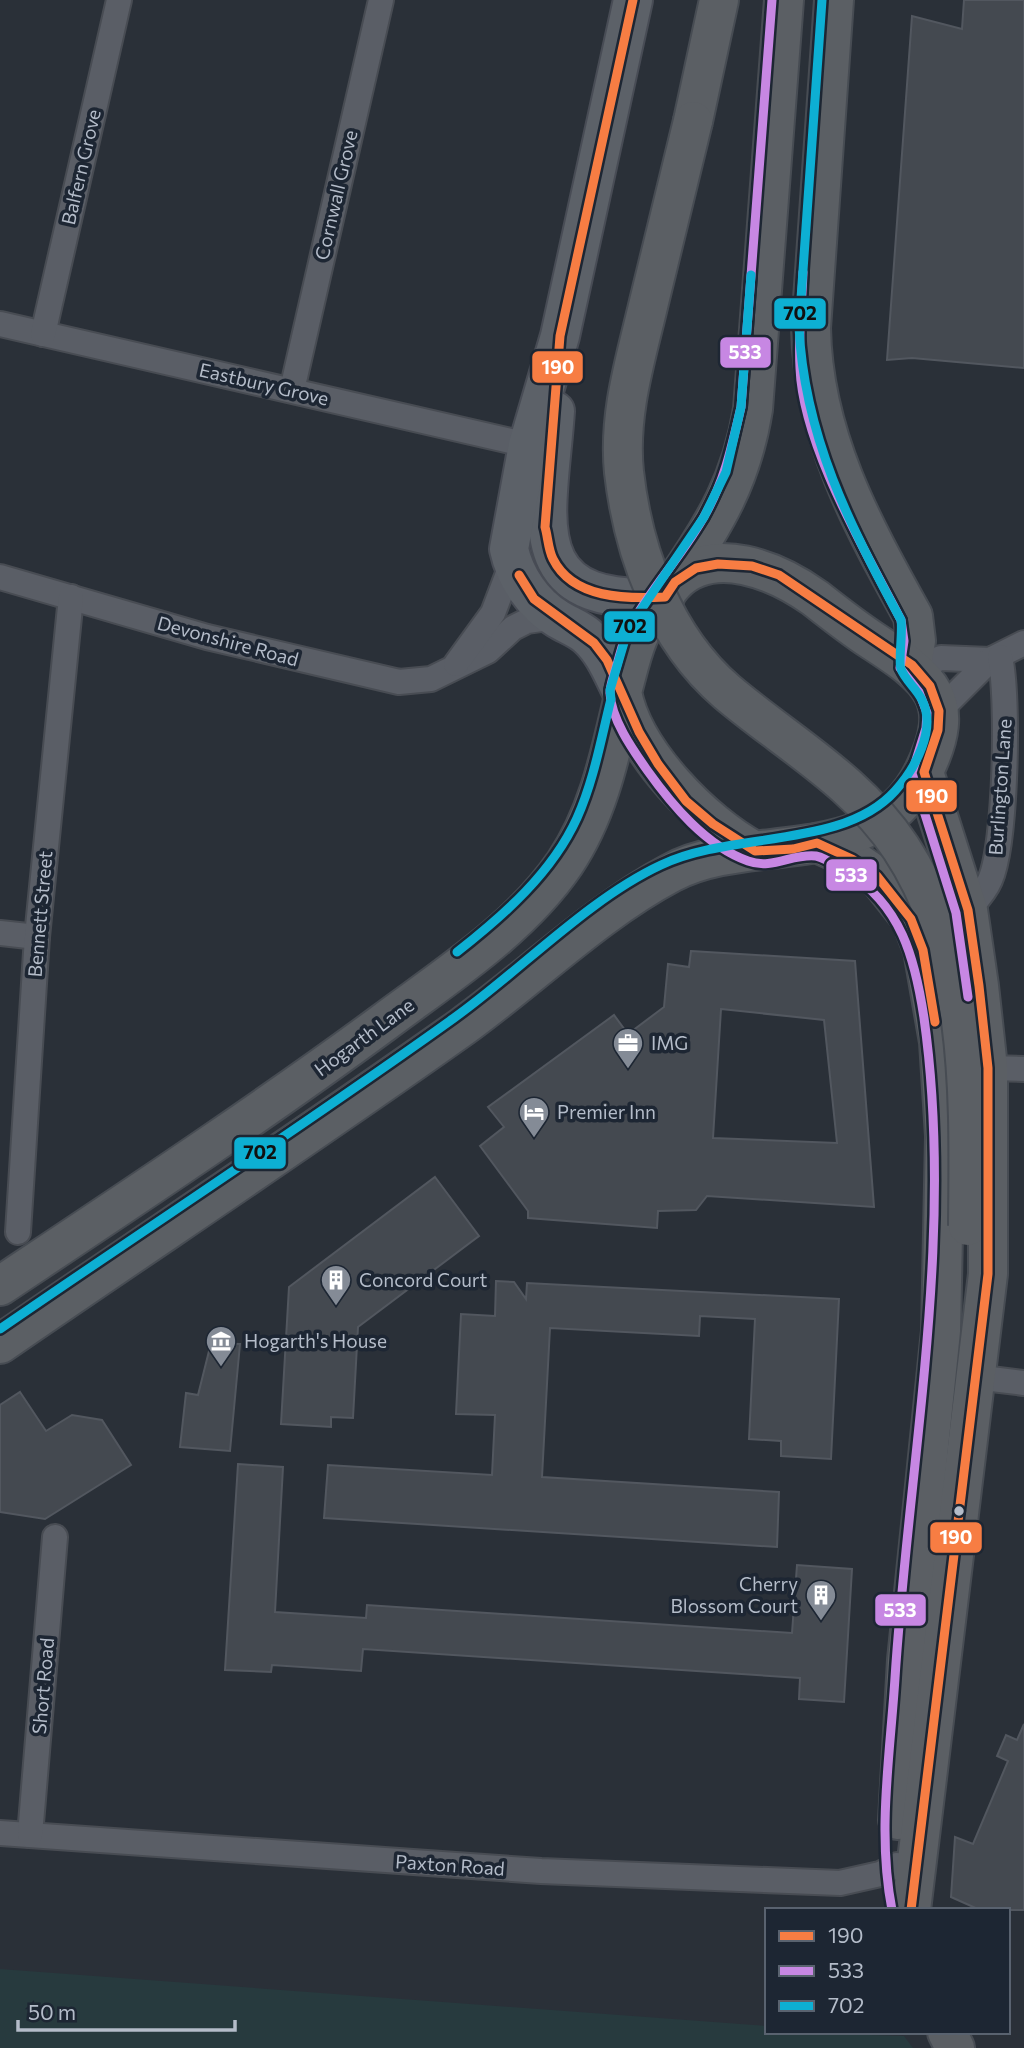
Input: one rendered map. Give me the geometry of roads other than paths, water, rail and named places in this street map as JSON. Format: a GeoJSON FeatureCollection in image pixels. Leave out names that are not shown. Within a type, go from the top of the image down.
{"type":"FeatureCollection","features":[{"type":"Feature","properties":{"kind":"highway"},"geometry":{"type":"LineString","coordinates":[[719,0],[625,408],[624,469],[634,531],[657,598],[698,662],[724,690],[850,789],[901,847],[920,881],[946,944],[962,1032],[967,1095],[968,1226],[962,1338],[933,1600],[924,1657],[904,1721]]}},
{"type":"Feature","properties":{"kind":"highway","name":"Hogarth Lane"},"geometry":{"type":"LineString","coordinates":[[0,1286],[335,1058],[450,973],[513,920],[550,883],[582,836],[598,795],[639,635],[715,523],[738,476],[747,444],[753,409],[784,0]]}},
{"type":"Feature","properties":{"kind":"highway"},"geometry":{"type":"LineString","coordinates":[[834,0],[811,328],[812,369],[825,433],[836,461],[913,615],[916,641],[913,666]]}},
{"type":"Feature","properties":{"kind":"highway"},"geometry":{"type":"LineString","coordinates":[[0,1344],[461,1028],[635,893],[675,870],[755,851],[793,849],[817,843],[867,828],[894,810],[924,772],[938,730],[940,711],[930,686],[913,666],[779,575],[752,566],[718,564],[696,568],[670,589]]}},
{"type":"Feature","properties":{"kind":"highway"},"geometry":{"type":"LineString","coordinates":[[622,696],[659,764],[686,801],[733,839],[755,851]]}},
{"type":"Feature","properties":{"kind":"highway"},"geometry":{"type":"LineString","coordinates":[[911,1908],[988,1274],[1006,1069],[968,910],[924,772]]}},
{"type":"Feature","properties":{"kind":"highway"},"geometry":{"type":"LineString","coordinates":[[817,843],[852,859],[877,876],[911,919],[923,950],[939,1042],[946,1136],[941,1331],[921,1511],[904,1721],[897,1865],[905,1908]]}},
{"type":"Feature","properties":{"kind":"main road"},"geometry":{"type":"LineString","coordinates":[[622,696],[594,643],[585,634],[556,617],[526,589],[512,563],[510,533],[527,445],[560,336],[633,0]]}},
{"type":"Feature","properties":{"kind":"main road"},"geometry":{"type":"LineString","coordinates":[[560,336],[545,527],[552,557],[572,581],[613,597],[670,589]]}},
{"type":"Feature","properties":{"kind":"street","name":"Balfern Grove"},"geometry":{"type":"LineString","coordinates":[[43,334],[119,0]]}},
{"type":"Feature","properties":{"kind":"street","name":"Cornwall Grove"},"geometry":{"type":"LineString","coordinates":[[292,390],[381,0]]}},
{"type":"Feature","properties":{"kind":"street","name":"Eastbury Grove"},"geometry":{"type":"LineString","coordinates":[[0,324],[527,445]]}},
{"type":"Feature","properties":{"kind":"street"},"geometry":{"type":"LineString","coordinates":[[456,665],[493,612],[512,563]]}},
{"type":"Feature","properties":{"kind":"street","name":"Devonshire Road"},"geometry":{"type":"LineString","coordinates":[[0,577],[207,638],[399,682],[431,679],[488,650],[513,628],[527,621],[556,617]]}},
{"type":"Feature","properties":{"kind":"street","name":"Bennett Street"},"geometry":{"type":"LineString","coordinates":[[18,1232],[37,937],[71,597]]}},
{"type":"Feature","properties":{"kind":"street"},"geometry":{"type":"LineString","coordinates":[[940,711],[995,658],[1024,643]]}},
{"type":"Feature","properties":{"kind":"street"},"geometry":{"type":"LineString","coordinates":[[913,666],[942,658],[995,658]]}},
{"type":"Feature","properties":{"kind":"street","name":"Burlington Lane"},"geometry":{"type":"LineString","coordinates":[[968,910],[991,879],[998,851],[1005,718],[1004,677],[995,658]]}},
{"type":"Feature","properties":{"kind":"street"},"geometry":{"type":"LineString","coordinates":[[0,933],[37,937]]}},
{"type":"Feature","properties":{"kind":"street"},"geometry":{"type":"LineString","coordinates":[[975,1377],[1024,1382]]}},
{"type":"Feature","properties":{"kind":"street","name":"Short Road"},"geometry":{"type":"LineString","coordinates":[[30,1835],[55,1537]]}},
{"type":"Feature","properties":{"kind":"street","name":"Paxton Road"},"geometry":{"type":"LineString","coordinates":[[0,1833],[541,1871],[840,1883],[880,1874],[897,1865]]}},
{"type":"Feature","properties":{"kind":"place","name":"IMG"},"geometry":{"type":"Point","coordinates":[628,1070]}},
{"type":"Feature","properties":{"kind":"place","name":"Premier Inn"},"geometry":{"type":"Point","coordinates":[534,1139]}},
{"type":"Feature","properties":{"kind":"place","name":"Concord Court"},"geometry":{"type":"Point","coordinates":[336,1307]}},
{"type":"Feature","properties":{"kind":"place","name":"Hogarth's House"},"geometry":{"type":"Point","coordinates":[221,1368]}},
{"type":"Feature","properties":{"kind":"place","name":"Cherry Blossom Court"},"geometry":{"type":"Point","coordinates":[821,1622]}}]}
